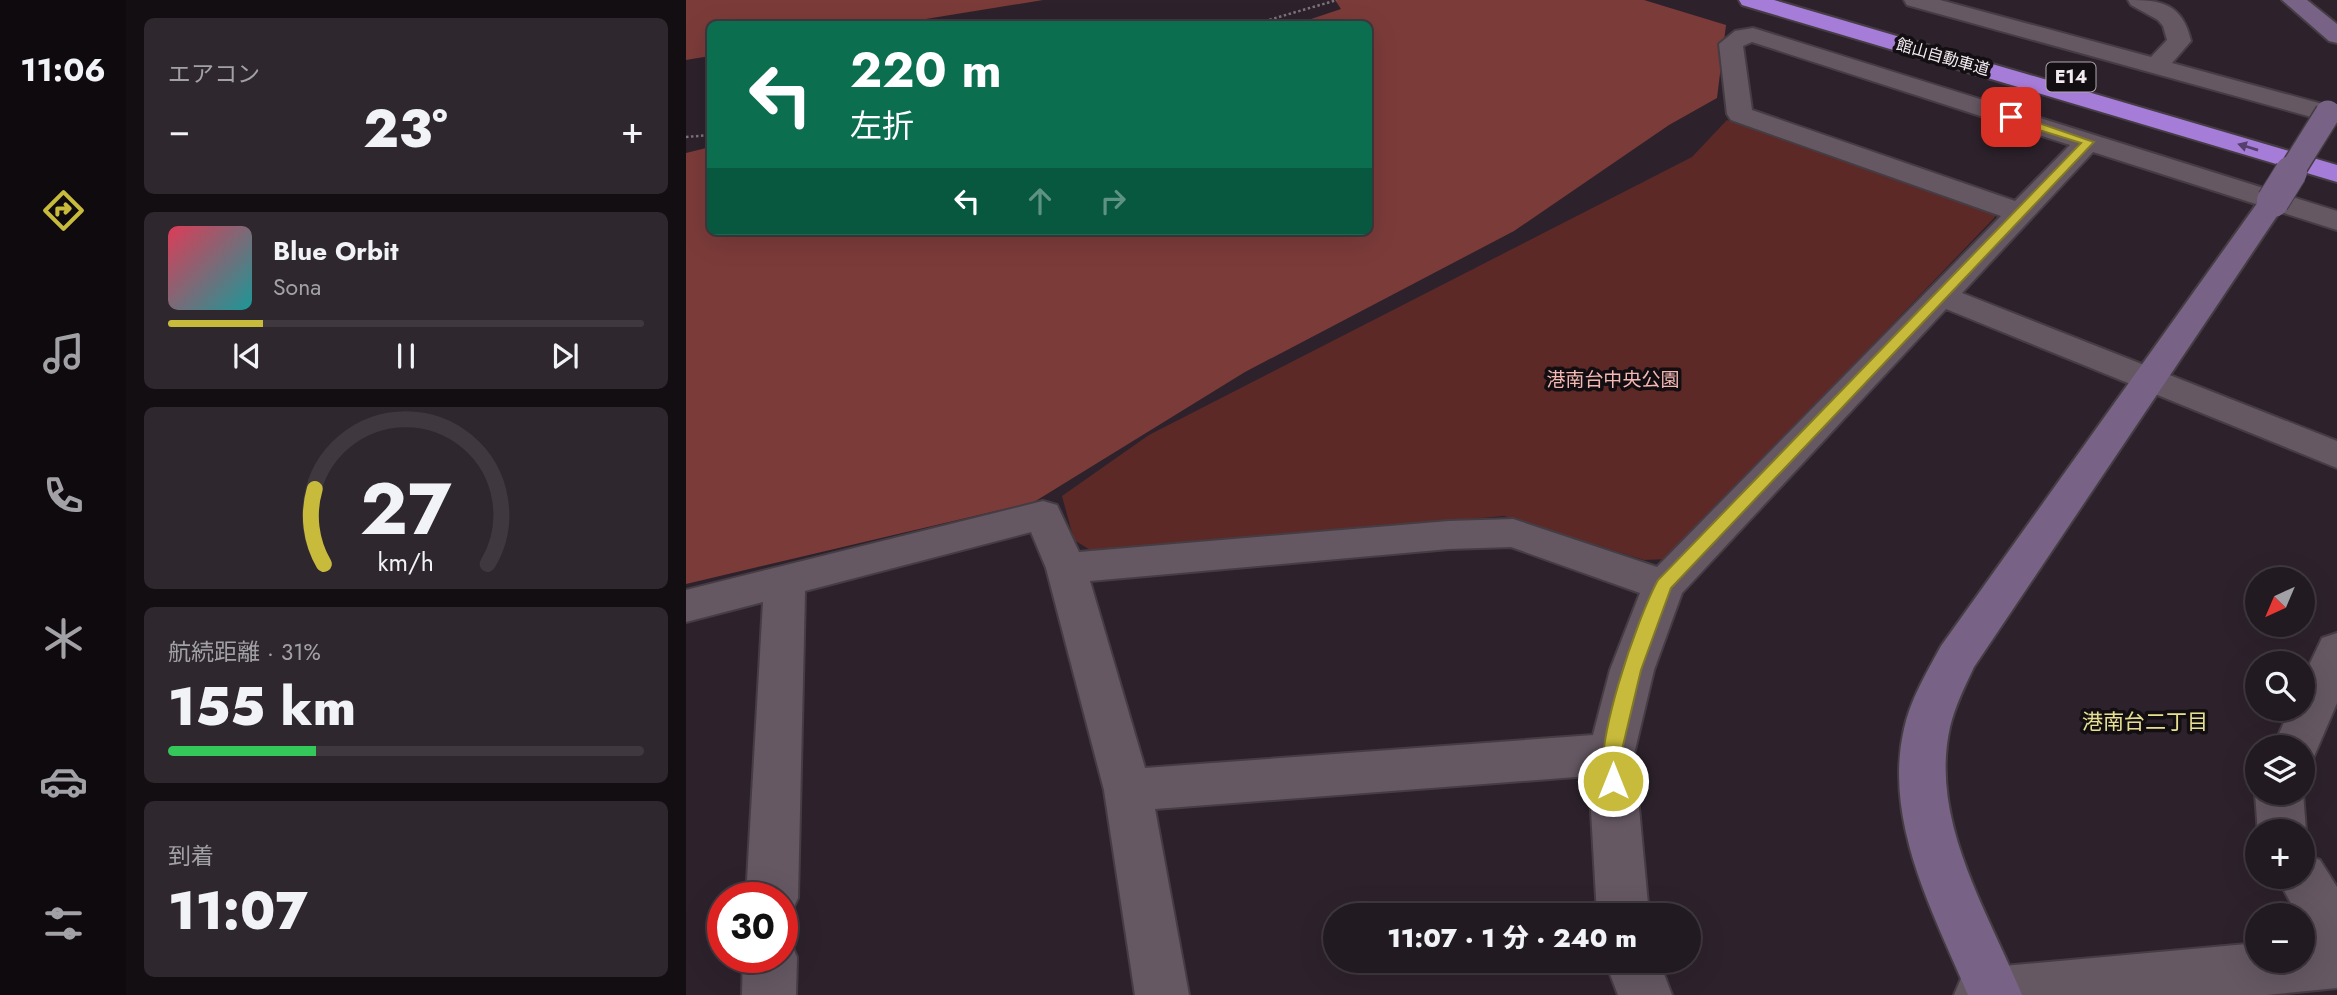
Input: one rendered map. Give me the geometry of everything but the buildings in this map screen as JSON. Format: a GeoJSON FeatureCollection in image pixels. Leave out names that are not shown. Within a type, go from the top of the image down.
{"type":"FeatureCollection","features":[{"type":"Feature","properties":{"kind":"highway","name":"館山自動車道"},"geometry":{"type":"LineString","coordinates":[[1750,0],[2337,174]]}},
{"type":"Feature","properties":{"kind":"highway","name":"館山自動車道"},"geometry":{"type":"LineString","coordinates":[[1805,0],[2337,153]]}},
{"type":"Feature","properties":{"kind":"street"},"geometry":{"type":"LineString","coordinates":[[1915,0],[2157,66],[2334,110],[1956,659],[1937,697],[1926,731],[1923,768],[1926,807],[1934,850],[1990,994],[2337,962]]}},
{"type":"Feature","properties":{"kind":"street"},"geometry":{"type":"LineString","coordinates":[[2139,0],[2170,17],[2178,29],[2179,41],[2157,66]]}},
{"type":"Feature","properties":{"kind":"street"},"geometry":{"type":"LineString","coordinates":[[2293,0],[2337,36]]}},
{"type":"Feature","properties":{"kind":"street"},"geometry":{"type":"LineString","coordinates":[[2018,212],[1740,114],[1731,44],[1743,36],[1753,35],[2337,221]]}},
{"type":"Feature","properties":{"kind":"street"},"geometry":{"type":"LineString","coordinates":[[1622,903],[1611,754],[1632,670],[1664,585],[2018,212],[2088,142]]}},
{"type":"Feature","properties":{"kind":"street"},"geometry":{"type":"LineString","coordinates":[[1939,295],[2337,455]]}},
{"type":"Feature","properties":{"kind":"street"},"geometry":{"type":"LineString","coordinates":[[686,606],[1043,515],[1066,568],[1128,790],[1162,995]]}},
{"type":"Feature","properties":{"kind":"street"},"geometry":{"type":"LineString","coordinates":[[1066,568],[1449,535],[1513,533],[1664,585]]}},
{"type":"Feature","properties":{"kind":"street"},"geometry":{"type":"LineString","coordinates":[[773,882],[785,582]]}},
{"type":"Feature","properties":{"kind":"street"},"geometry":{"type":"LineString","coordinates":[[2302,735],[2337,650]]}},
{"type":"Feature","properties":{"kind":"street"},"geometry":{"type":"LineString","coordinates":[[1128,790],[1611,754]]}},
{"type":"Feature","properties":{"kind":"street"},"geometry":{"type":"LineString","coordinates":[[2310,889],[2337,933]]}},
{"type":"Feature","properties":{"kind":"street"},"geometry":{"type":"LineString","coordinates":[[769,995],[770,973]]}},
{"type":"Feature","properties":{"kind":"street"},"geometry":{"type":"LineString","coordinates":[[1636,973],[1644,995]]}},
{"type":"Feature","properties":{"kind":"path"},"geometry":{"type":"LineString","coordinates":[[1265,21],[1337,0]]}},
{"type":"Feature","properties":{"kind":"path"},"geometry":{"type":"LineString","coordinates":[[686,137],[707,135]]}},
{"type":"Feature","properties":{"kind":"green space","name":"港南台中央公園"},"geometry":{"type":"Polygon","coordinates":[[[1727,120],[1992,210],[1995,217],[1667,559],[1644,560],[1504,516],[1092,551],[1074,540],[1062,496],[1149,435],[1692,157],[1727,120]]]}},
{"type":"Feature","properties":{"kind":"shaded area"},"geometry":{"type":"Polygon","coordinates":[[[686,0],[1043,0],[914,21],[707,21],[707,56],[686,60],[686,0]]]}},
{"type":"Feature","properties":{"kind":"shaded area"},"geometry":{"type":"Polygon","coordinates":[[[1335,0],[1644,0],[1726,25],[1717,98],[1669,125],[1514,231],[1245,372],[1034,502],[686,584],[686,153],[707,148],[707,235],[1372,235],[1372,21],[1305,21],[1341,9],[1335,0]]]}},
{"type":"Feature","properties":{"kind":"district","name":"港南台二丁目"},"geometry":{"type":"Point","coordinates":[2145,722]}},
{"type":"Feature","properties":{"kind":"route"},"geometry":{"type":"LineString","coordinates":[[1613,781],[1611,754],[1632,670],[1664,585],[1970,262],[2088,142],[2011,117]]}}]}
